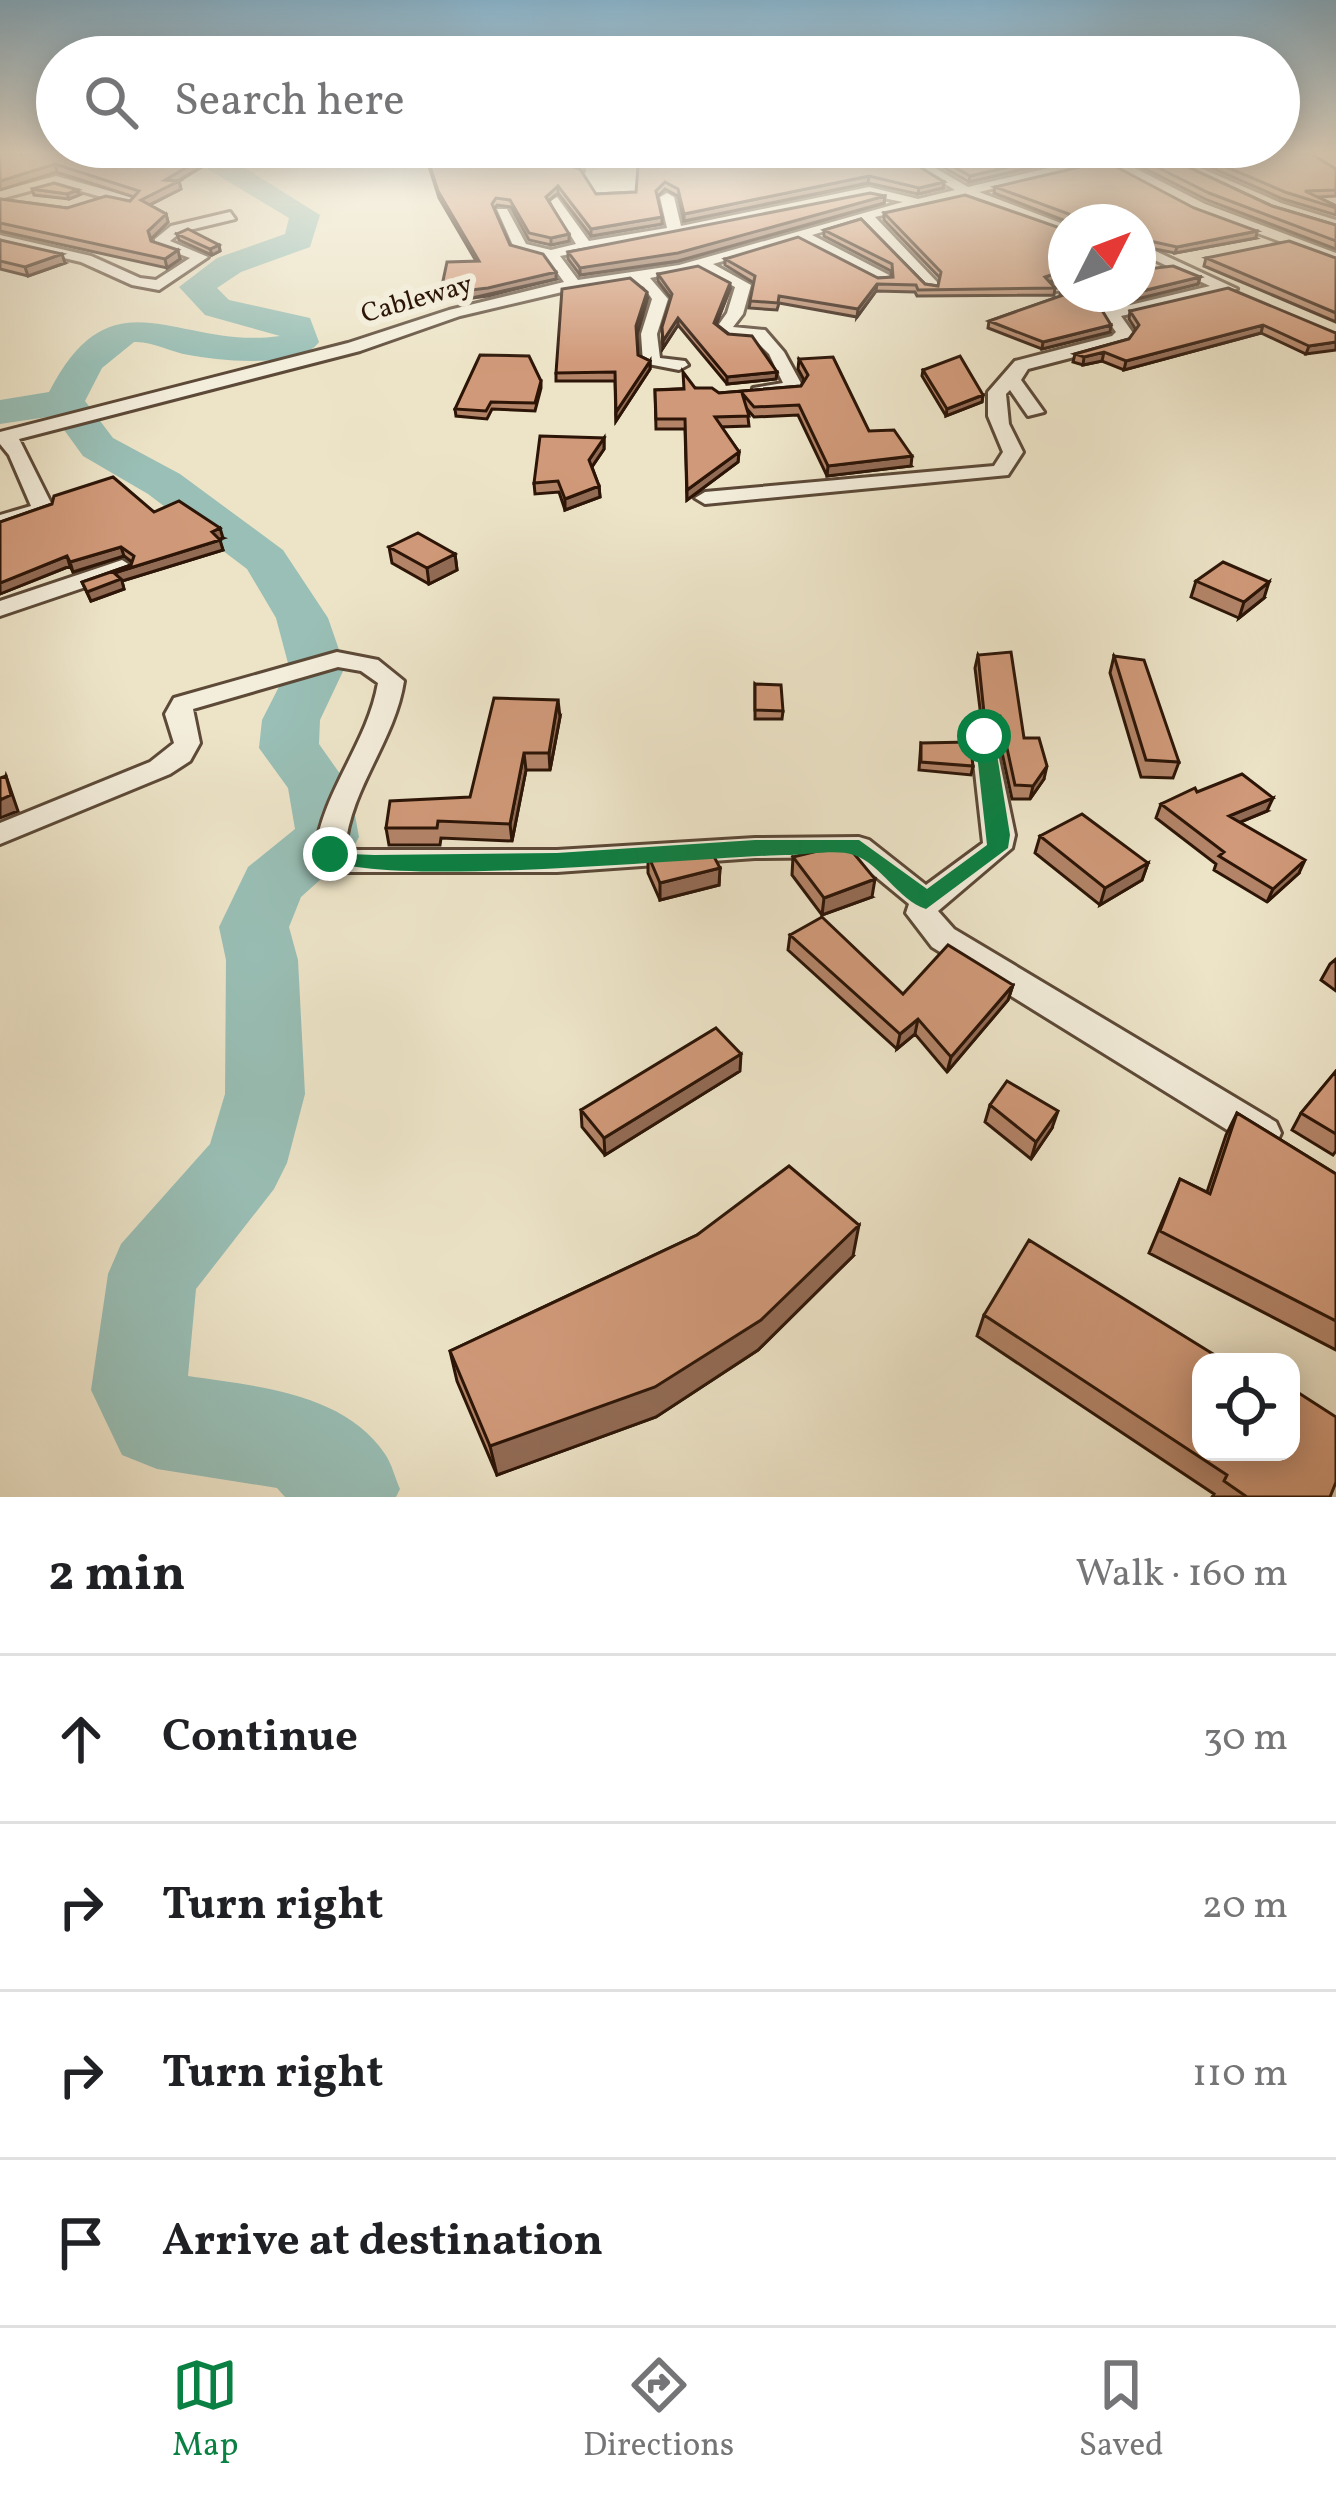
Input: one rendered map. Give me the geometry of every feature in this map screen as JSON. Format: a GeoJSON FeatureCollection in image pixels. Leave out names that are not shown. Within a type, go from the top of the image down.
{"type":"FeatureCollection","features":[{"type":"Feature","properties":{"kind":"street"},"geometry":{"type":"LineString","coordinates":[[0,238],[159,285],[201,257],[160,242],[176,229],[197,224]]}},
{"type":"Feature","properties":{"kind":"street"},"geometry":{"type":"LineString","coordinates":[[508,224],[520,248],[551,254],[710,224]]}},
{"type":"Feature","properties":{"kind":"street"},"geometry":{"type":"LineString","coordinates":[[571,224],[585,246]]}},
{"type":"Feature","properties":{"kind":"street"},"geometry":{"type":"LineString","coordinates":[[673,224],[675,231]]}},
{"type":"Feature","properties":{"kind":"street","name":"Cableway"},"geometry":{"type":"LineString","coordinates":[[3,437],[574,285],[702,264],[837,224]]}},
{"type":"Feature","properties":{"kind":"street"},"geometry":{"type":"LineString","coordinates":[[873,224],[932,285]]}},
{"type":"Feature","properties":{"kind":"street"},"geometry":{"type":"LineString","coordinates":[[1241,224],[1336,259]]}},
{"type":"Feature","properties":{"kind":"street"},"geometry":{"type":"LineString","coordinates":[[802,235],[884,278]]}},
{"type":"Feature","properties":{"kind":"street"},"geometry":{"type":"LineString","coordinates":[[1252,249],[1283,241]]}},
{"type":"Feature","properties":{"kind":"street"},"geometry":{"type":"LineString","coordinates":[[551,254],[574,285]]}},
{"type":"Feature","properties":{"kind":"street"},"geometry":{"type":"LineString","coordinates":[[1156,256],[1244,295]]}},
{"type":"Feature","properties":{"kind":"street"},"geometry":{"type":"LineString","coordinates":[[1156,267],[1215,257]]}},
{"type":"Feature","properties":{"kind":"street"},"geometry":{"type":"LineString","coordinates":[[702,264],[742,285],[735,314],[725,327],[729,332],[759,334],[793,377],[794,387],[744,393]]}},
{"type":"Feature","properties":{"kind":"street"},"geometry":{"type":"LineString","coordinates":[[633,276],[650,284],[660,299],[649,334],[652,363],[679,365]]}},
{"type":"Feature","properties":{"kind":"street"},"geometry":{"type":"LineString","coordinates":[[705,498],[1001,471],[1013,452],[999,428],[997,392],[1021,365],[1118,340],[1125,333],[1111,314],[1225,287]]}},
{"type":"Feature","properties":{"kind":"street"},"geometry":{"type":"LineString","coordinates":[[1012,380],[1035,412]]}},
{"type":"Feature","properties":{"kind":"street"},"geometry":{"type":"LineString","coordinates":[[0,522],[44,508],[30,495],[23,453],[3,437]]}},
{"type":"Feature","properties":{"kind":"street"},"geometry":{"type":"LineString","coordinates":[[0,609],[122,567]]}},
{"type":"Feature","properties":{"kind":"street"},"geometry":{"type":"LineString","coordinates":[[0,834],[181,755],[188,743],[178,714],[184,704],[337,659],[369,665],[392,682],[381,728],[337,806],[330,854],[347,861],[557,861],[755,848],[859,847],[926,901]]}},
{"type":"Feature","properties":{"kind":"street"},"geometry":{"type":"LineString","coordinates":[[984,736],[1000,835],[997,848],[926,901],[922,913],[944,938],[1284,1147]]}},
{"type":"Feature","properties":{"kind":"building"},"geometry":{"type":"Polygon","coordinates":[[[4,224],[156,224],[148,231],[151,241],[178,250],[165,259],[4,224]]]}},
{"type":"Feature","properties":{"kind":"building"},"geometry":{"type":"Polygon","coordinates":[[[457,224],[501,224],[510,245],[543,254],[556,272],[488,288],[471,290],[469,285],[440,295],[447,262],[479,261],[457,224]]]}},
{"type":"Feature","properties":{"kind":"building"},"geometry":{"type":"Polygon","coordinates":[[[524,224],[563,224],[569,234],[551,238],[529,233],[524,224]]]}},
{"type":"Feature","properties":{"kind":"building"},"geometry":{"type":"Polygon","coordinates":[[[712,224],[784,224],[678,253],[580,268],[568,252],[712,224]]]}},
{"type":"Feature","properties":{"kind":"building"},"geometry":{"type":"Polygon","coordinates":[[[866,224],[925,284],[938,286],[941,272],[894,224],[1048,224],[1048,288],[918,290],[916,285],[877,284],[858,309],[779,296],[778,303],[750,301],[755,276],[725,259],[798,237],[878,278],[893,277],[892,264],[824,230],[866,224]]]}},
{"type":"Feature","properties":{"kind":"building"},"geometry":{"type":"Polygon","coordinates":[[[1156,224],[1237,224],[1257,231],[1177,247],[1156,242],[1156,224]]]}},
{"type":"Feature","properties":{"kind":"building"},"geometry":{"type":"Polygon","coordinates":[[[1291,224],[1336,225],[1336,241],[1291,224]]]}},
{"type":"Feature","properties":{"kind":"building"},"geometry":{"type":"Polygon","coordinates":[[[188,229],[219,245],[210,249],[177,234],[188,229]]]}},
{"type":"Feature","properties":{"kind":"building"},"geometry":{"type":"Polygon","coordinates":[[[0,240],[62,254],[25,267],[0,261],[0,240]]]}},
{"type":"Feature","properties":{"kind":"building"},"geometry":{"type":"Polygon","coordinates":[[[1289,241],[1336,258],[1336,313],[1206,258],[1289,241]]]}},
{"type":"Feature","properties":{"kind":"building"},"geometry":{"type":"Polygon","coordinates":[[[698,266],[730,283],[714,323],[728,334],[752,336],[777,372],[727,377],[678,318],[663,341],[662,327],[672,294],[658,274],[698,266]]]}},
{"type":"Feature","properties":{"kind":"building"},"geometry":{"type":"Polygon","coordinates":[[[1173,266],[1200,277],[1156,288],[1156,268],[1173,266]]]}},
{"type":"Feature","properties":{"kind":"building"},"geometry":{"type":"Polygon","coordinates":[[[630,278],[647,292],[636,326],[638,355],[650,361],[616,412],[615,372],[556,373],[562,289],[630,278]]]}},
{"type":"Feature","properties":{"kind":"building"},"geometry":{"type":"Polygon","coordinates":[[[1228,288],[1336,333],[1336,342],[1309,346],[1263,325],[1126,361],[1104,352],[1084,357],[1075,354],[1129,339],[1139,325],[1131,312],[1156,312],[1156,305],[1228,288]]]}},
{"type":"Feature","properties":{"kind":"building"},"geometry":{"type":"Polygon","coordinates":[[[1048,300],[1048,312],[1103,312],[1111,325],[1043,342],[989,321],[1048,300]]]}},
{"type":"Feature","properties":{"kind":"building"},"geometry":{"type":"Polygon","coordinates":[[[480,355],[529,356],[541,381],[535,403],[491,402],[486,411],[455,409],[480,355]]]}},
{"type":"Feature","properties":{"kind":"building"},"geometry":{"type":"Polygon","coordinates":[[[960,356],[983,395],[947,409],[923,370],[960,356]]]}},
{"type":"Feature","properties":{"kind":"building"},"geometry":{"type":"Polygon","coordinates":[[[833,357],[869,431],[894,430],[912,456],[828,466],[799,405],[754,407],[742,393],[749,416],[715,417],[739,452],[687,490],[685,419],[656,419],[655,390],[684,389],[683,372],[695,388],[719,393],[801,386],[808,375],[799,359],[833,357]]]}},
{"type":"Feature","properties":{"kind":"building"},"geometry":{"type":"Polygon","coordinates":[[[540,436],[604,438],[589,460],[599,486],[565,499],[558,481],[534,483],[540,436]]]}},
{"type":"Feature","properties":{"kind":"building"},"geometry":{"type":"Polygon","coordinates":[[[113,477],[154,512],[179,501],[220,528],[212,532],[220,540],[114,573],[121,579],[87,592],[82,582],[131,565],[134,556],[121,547],[70,562],[67,556],[0,583],[0,522],[52,504],[54,496],[113,477]]]}},
{"type":"Feature","properties":{"kind":"building"},"geometry":{"type":"Polygon","coordinates":[[[418,533],[455,554],[427,568],[389,547],[418,533]]]}},
{"type":"Feature","properties":{"kind":"building"},"geometry":{"type":"Polygon","coordinates":[[[1223,562],[1269,582],[1244,602],[1196,581],[1223,562]]]}},
{"type":"Feature","properties":{"kind":"building"},"geometry":{"type":"Polygon","coordinates":[[[1011,652],[1024,738],[1039,738],[1047,766],[1033,786],[1015,785],[1000,716],[984,713],[978,655],[1011,652]]]}},
{"type":"Feature","properties":{"kind":"building"},"geometry":{"type":"Polygon","coordinates":[[[1114,656],[1144,660],[1179,762],[1146,760],[1114,656]]]}},
{"type":"Feature","properties":{"kind":"building"},"geometry":{"type":"Polygon","coordinates":[[[755,684],[781,685],[783,711],[755,710],[755,684]]]}},
{"type":"Feature","properties":{"kind":"building"},"geometry":{"type":"Polygon","coordinates":[[[494,698],[558,700],[549,753],[524,753],[510,824],[438,821],[437,828],[386,828],[390,801],[470,797],[494,698]]]}},
{"type":"Feature","properties":{"kind":"building"},"geometry":{"type":"Polygon","coordinates":[[[970,742],[973,766],[921,762],[921,743],[970,742]]]}},
{"type":"Feature","properties":{"kind":"building"},"geometry":{"type":"Polygon","coordinates":[[[1242,774],[1273,798],[1229,816],[1305,860],[1273,889],[1219,856],[1224,852],[1161,804],[1242,774]]]}},
{"type":"Feature","properties":{"kind":"building"},"geometry":{"type":"Polygon","coordinates":[[[6,776],[11,795],[0,800],[0,778],[6,776]]]}},
{"type":"Feature","properties":{"kind":"building"},"geometry":{"type":"Polygon","coordinates":[[[1082,814],[1148,863],[1105,888],[1040,836],[1082,814]]]}},
{"type":"Feature","properties":{"kind":"building"},"geometry":{"type":"Polygon","coordinates":[[[846,844],[875,879],[824,898],[793,857],[846,844]]]}},
{"type":"Feature","properties":{"kind":"building"},"geometry":{"type":"Polygon","coordinates":[[[710,849],[720,868],[660,883],[648,855],[710,849]]]}},
{"type":"Feature","properties":{"kind":"building"},"geometry":{"type":"Polygon","coordinates":[[[822,917],[903,994],[948,945],[1013,985],[951,1057],[918,1019],[900,1034],[790,935],[822,917]]]}},
{"type":"Feature","properties":{"kind":"building"},"geometry":{"type":"Polygon","coordinates":[[[716,1028],[741,1054],[604,1138],[581,1110],[716,1028]]]}},
{"type":"Feature","properties":{"kind":"building"},"geometry":{"type":"Polygon","coordinates":[[[1336,1071],[1336,1134],[1301,1113],[1336,1071]]]}},
{"type":"Feature","properties":{"kind":"building"},"geometry":{"type":"Polygon","coordinates":[[[1007,1081],[1058,1111],[1036,1142],[990,1105],[1007,1081]]]}},
{"type":"Feature","properties":{"kind":"building"},"geometry":{"type":"Polygon","coordinates":[[[1237,1113],[1336,1174],[1336,1321],[1160,1231],[1180,1179],[1210,1194],[1237,1113]]]}},
{"type":"Feature","properties":{"kind":"building"},"geometry":{"type":"Polygon","coordinates":[[[789,1166],[859,1225],[761,1320],[655,1387],[490,1446],[450,1351],[697,1235],[789,1166]]]}},
{"type":"Feature","properties":{"kind":"building"},"geometry":{"type":"Polygon","coordinates":[[[1029,1240],[1211,1353],[1192,1353],[1192,1452],[984,1315],[1029,1240]]]}},
{"type":"Feature","properties":{"kind":"building"},"geometry":{"type":"Polygon","coordinates":[[[1300,1394],[1336,1417],[1336,1482],[1330,1497],[1247,1497],[1224,1481],[1227,1475],[1206,1461],[1300,1461],[1300,1394]]]}},
{"type":"Feature","properties":{"kind":"waterway"},"geometry":{"type":"LineString","coordinates":[[65,402],[97,350],[108,340],[136,330],[187,344],[230,349],[300,342],[297,326],[217,308],[196,287],[229,265],[299,240],[303,224]]}},
{"type":"Feature","properties":{"kind":"waterway"},"geometry":{"type":"LineString","coordinates":[[0,412],[65,402]]}},
{"type":"Feature","properties":{"kind":"waterway"},"geometry":{"type":"LineString","coordinates":[[65,402],[98,447],[164,484],[266,560],[302,618],[317,667],[291,720],[289,748],[319,788],[327,837],[272,884],[254,927],[262,960],[265,1094],[245,1163],[153,1274],[139,1390],[157,1420],[278,1439],[311,1452],[349,1489]]}},
{"type":"Feature","properties":{"kind":"route"},"geometry":{"type":"LineString","coordinates":[[330,854],[347,861],[374,862],[557,861],[755,848],[859,847],[926,901],[997,848],[1000,835],[984,736]]}}]}
